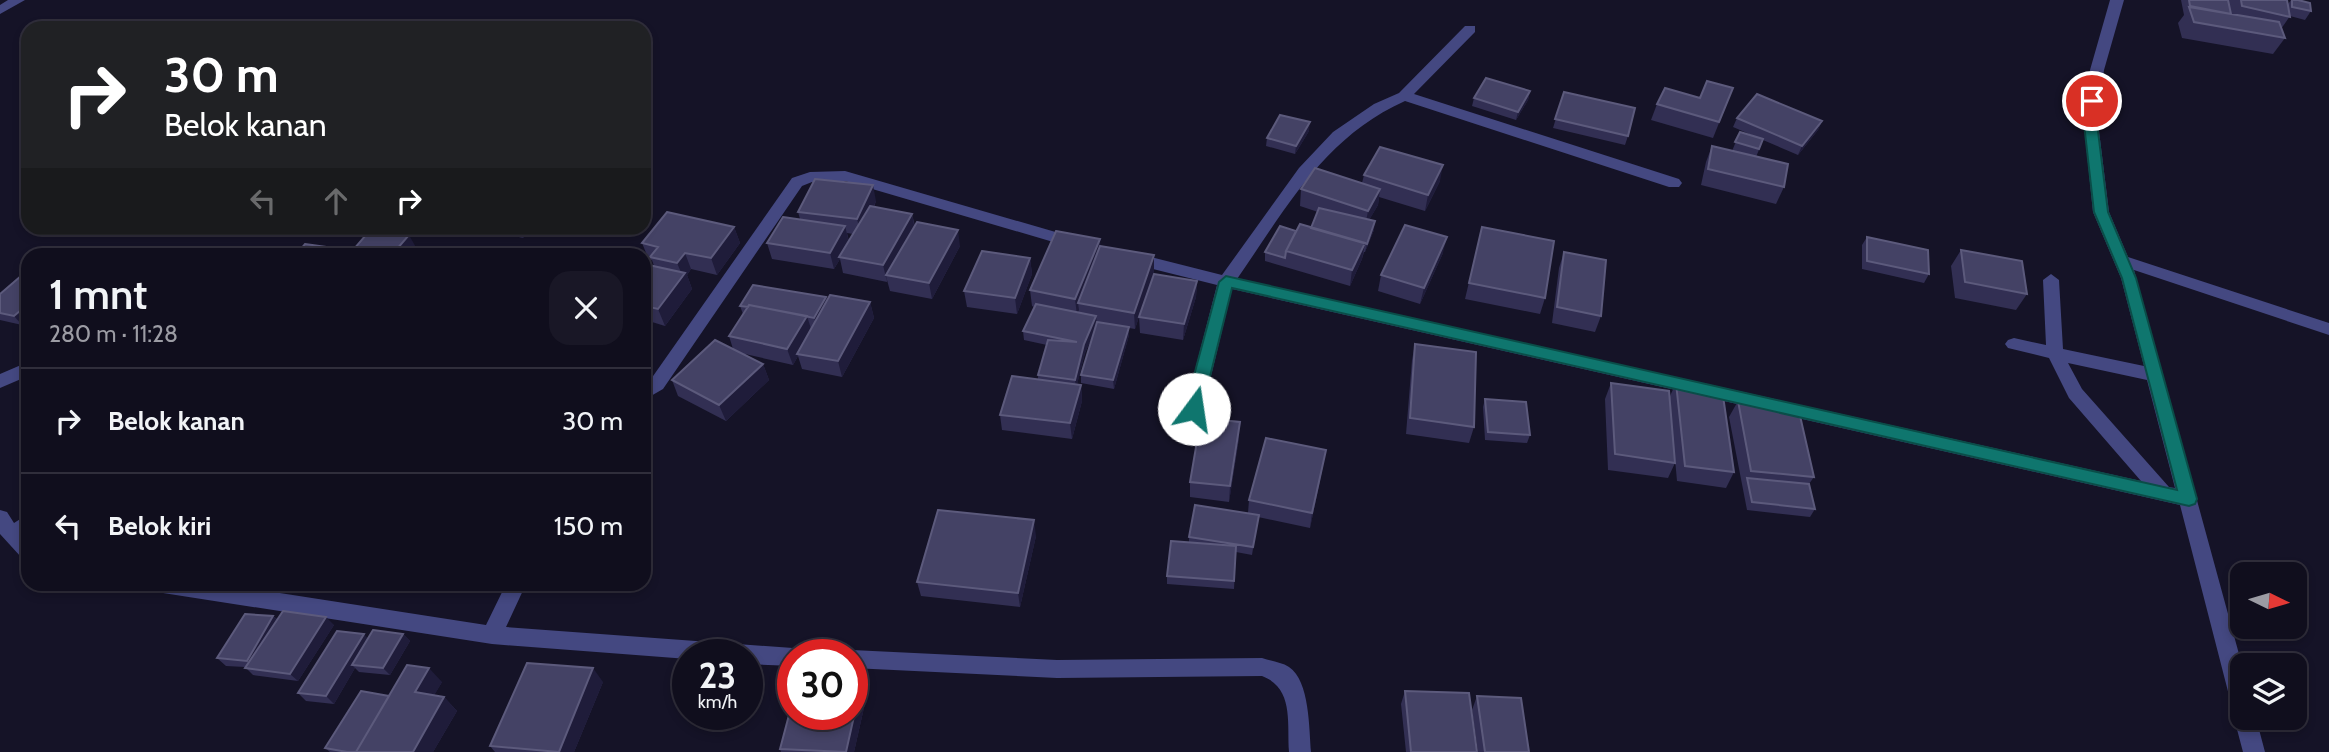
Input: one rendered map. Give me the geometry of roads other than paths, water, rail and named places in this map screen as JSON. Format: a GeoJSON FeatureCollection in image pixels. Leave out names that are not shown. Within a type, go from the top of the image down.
{"type":"FeatureCollection","features":[{"type":"Feature","properties":{"kind":"street"},"geometry":{"type":"LineString","coordinates":[[0,10],[18,0]]}},
{"type":"Feature","properties":{"kind":"street"},"geometry":{"type":"LineString","coordinates":[[2117,0],[2096,70],[2090,115],[2101,212],[2124,261],[2230,657]]}},
{"type":"Feature","properties":{"kind":"street"},"geometry":{"type":"LineString","coordinates":[[1194,409],[1226,282],[1304,171],[1338,135],[1379,107],[1404,96],[1470,29]]}},
{"type":"Feature","properties":{"kind":"street"},"geometry":{"type":"LineString","coordinates":[[1404,96],[1674,183]]}},
{"type":"Feature","properties":{"kind":"street"},"geometry":{"type":"LineString","coordinates":[[651,388],[657,384],[797,182],[810,177],[845,176],[1103,251],[1226,282],[2189,499]]}},
{"type":"Feature","properties":{"kind":"street"},"geometry":{"type":"LineString","coordinates":[[2124,261],[2329,328]]}},
{"type":"Feature","properties":{"kind":"street"},"geometry":{"type":"LineString","coordinates":[[2051,280],[2054,353],[2075,393],[2164,494]]}},
{"type":"Feature","properties":{"kind":"street"},"geometry":{"type":"LineString","coordinates":[[2014,344],[2153,375]]}},
{"type":"Feature","properties":{"kind":"street"},"geometry":{"type":"LineString","coordinates":[[0,381],[21,372]]}},
{"type":"Feature","properties":{"kind":"street"},"geometry":{"type":"LineString","coordinates":[[0,518],[21,544]]}},
{"type":"Feature","properties":{"kind":"street"},"geometry":{"type":"LineString","coordinates":[[12,536],[21,528]]}},
{"type":"Feature","properties":{"kind":"street"},"geometry":{"type":"LineString","coordinates":[[208,591],[492,635],[672,648]]}},
{"type":"Feature","properties":{"kind":"street"},"geometry":{"type":"LineString","coordinates":[[492,635],[513,591]]}},
{"type":"Feature","properties":{"kind":"street"},"geometry":{"type":"LineString","coordinates":[[868,660],[1057,668],[1262,667],[1284,676],[1292,690],[1296,704],[1300,752]]}},
{"type":"Feature","properties":{"kind":"street"},"geometry":{"type":"LineString","coordinates":[[2249,730],[2255,752]]}}]}
